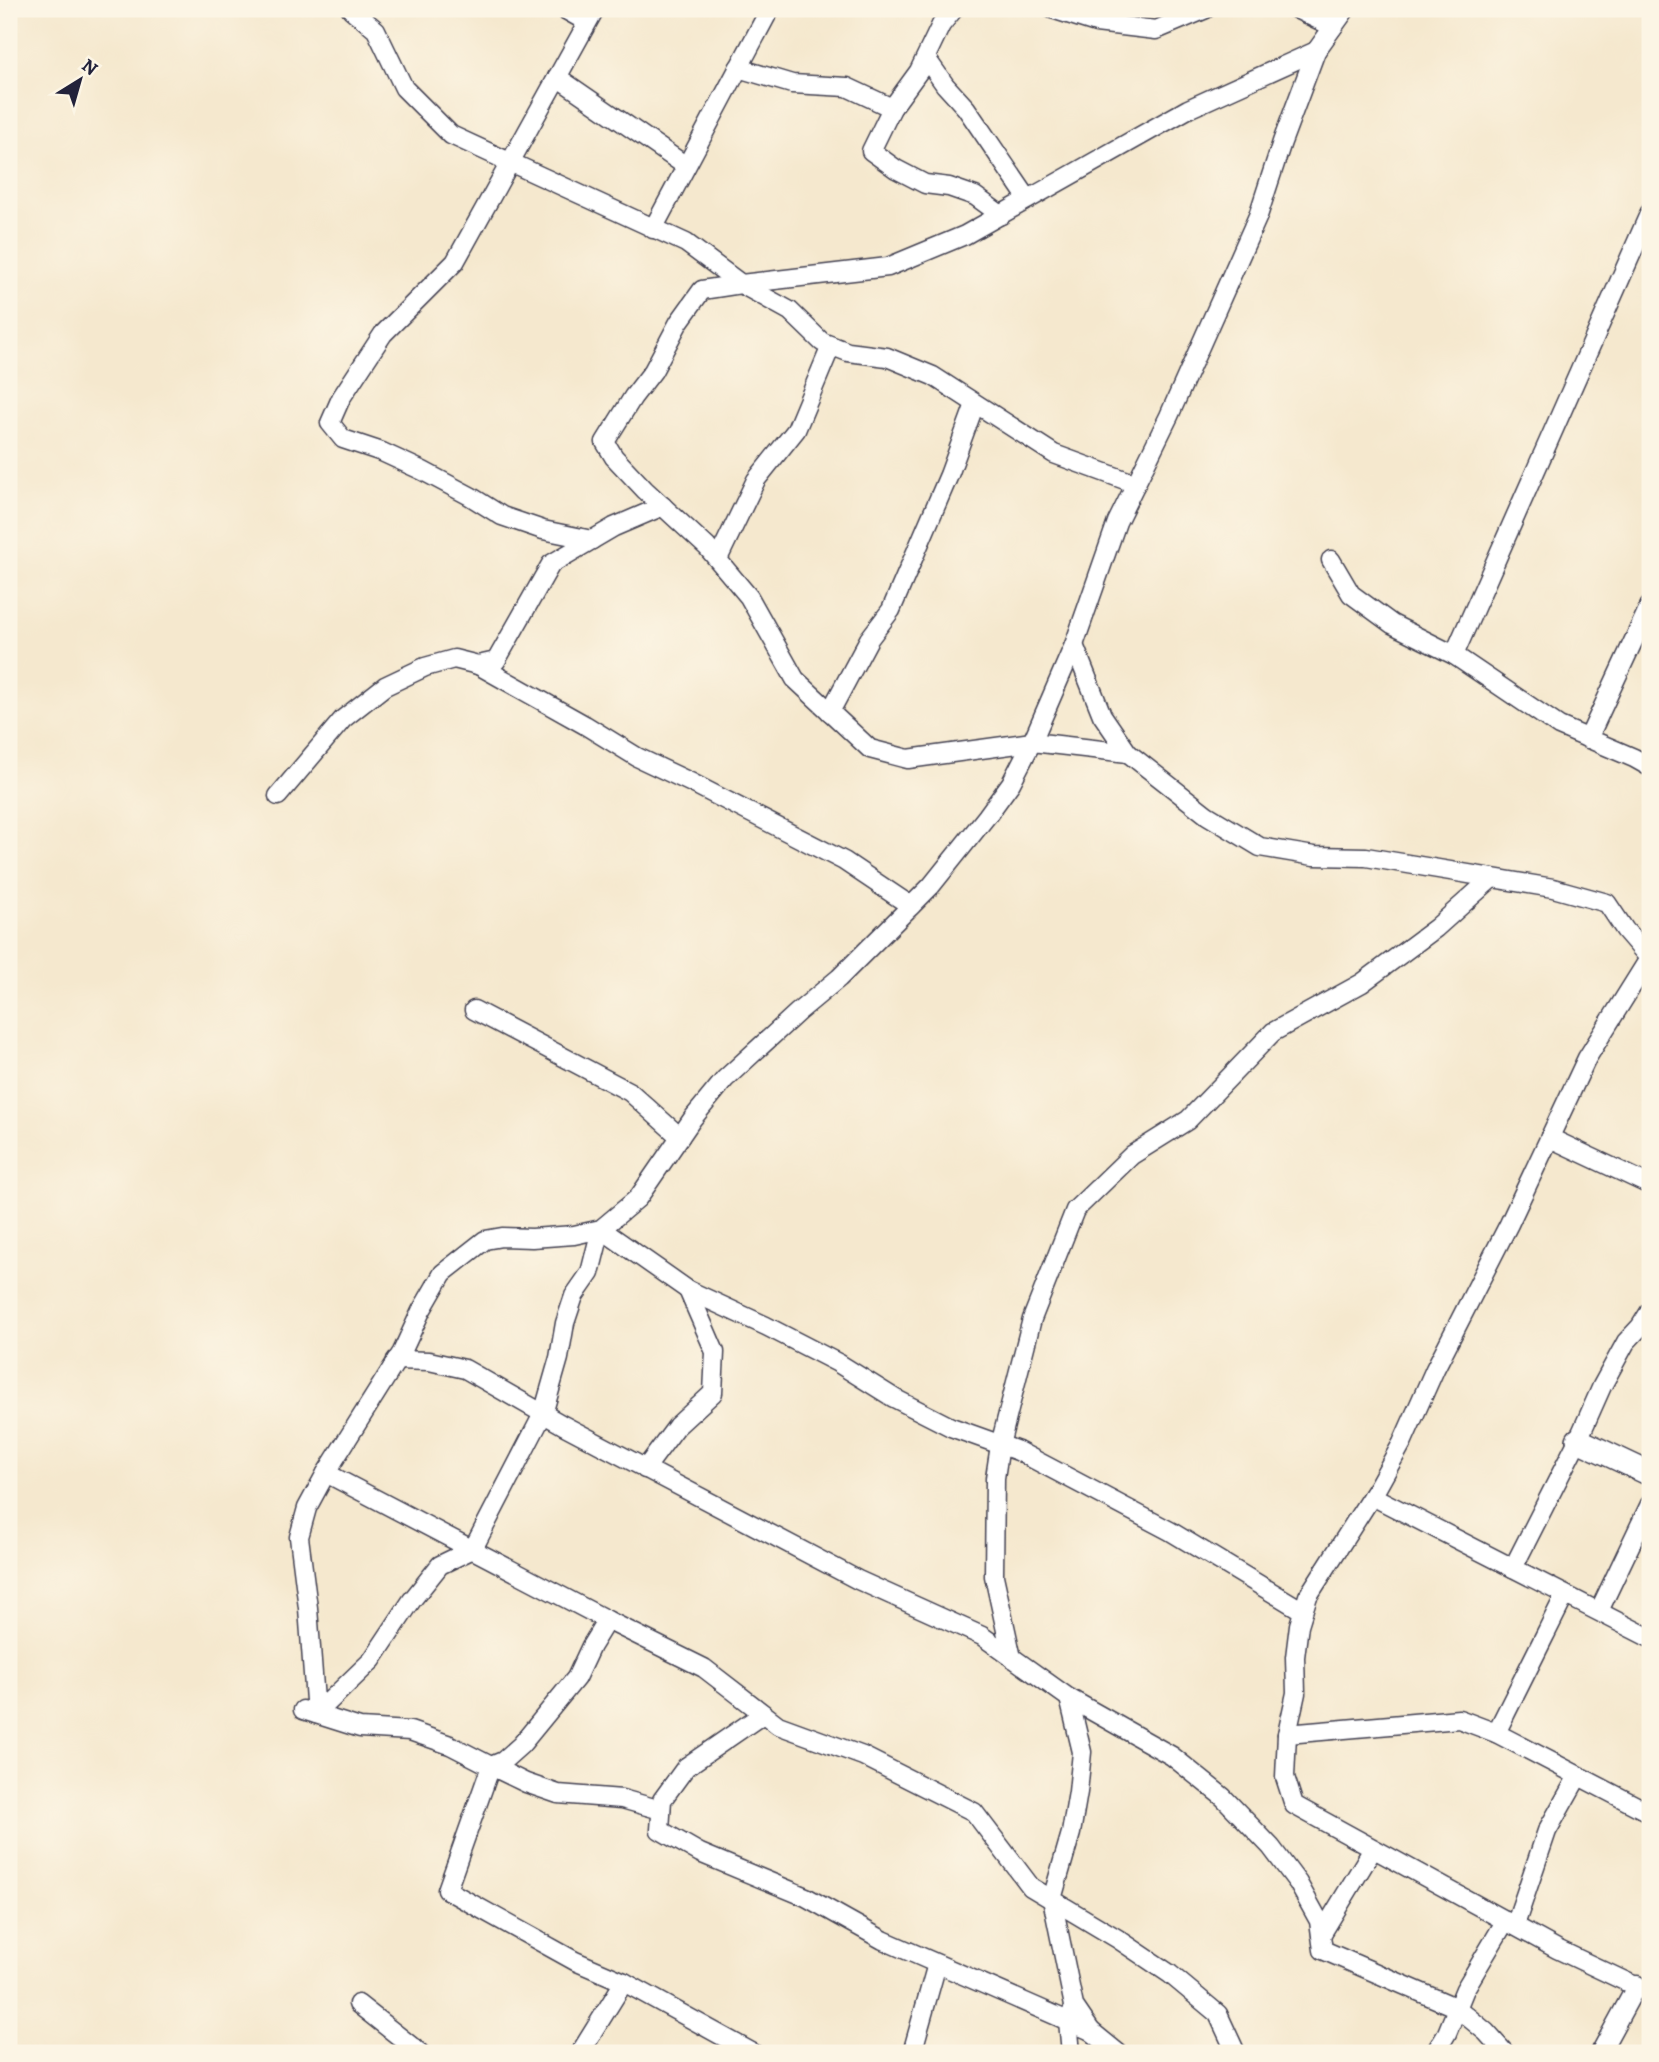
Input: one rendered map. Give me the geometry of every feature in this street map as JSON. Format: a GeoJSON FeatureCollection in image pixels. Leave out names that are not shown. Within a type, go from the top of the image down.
{"type":"FeatureCollection","features":[{"type":"Feature","properties":{"kind":"street"},"geometry":{"type":"LineString","coordinates":[[351,9],[376,30],[404,88],[451,135],[686,243],[741,284],[790,311],[822,342],[848,352],[887,357],[933,376],[1054,454],[1136,484]]}},
{"type":"Feature","properties":{"kind":"street"},"geometry":{"type":"LineString","coordinates":[[564,9],[591,16],[455,262],[383,334],[341,398],[330,424],[343,439],[382,452],[423,471],[502,516],[543,530],[592,540]]}},
{"type":"Feature","properties":{"kind":"street"},"geometry":{"type":"LineString","coordinates":[[653,229],[769,9]]}},
{"type":"Feature","properties":{"kind":"street"},"geometry":{"type":"LineString","coordinates":[[954,9],[941,25],[926,58],[892,108],[872,151],[896,169],[925,184],[949,187],[975,195],[1001,215]]}},
{"type":"Feature","properties":{"kind":"street"},"geometry":{"type":"LineString","coordinates":[[1052,9],[1096,23],[1156,30],[1206,9]]}},
{"type":"Feature","properties":{"kind":"street"},"geometry":{"type":"LineString","coordinates":[[1296,9],[1333,27]]}},
{"type":"Feature","properties":{"kind":"street"},"geometry":{"type":"LineString","coordinates":[[310,1712],[308,1608],[299,1537],[307,1508],[396,1360],[443,1273],[485,1240],[573,1235],[601,1230],[638,1198],[692,1118],[725,1079],[839,978],[931,886],[1011,783],[1074,645],[1117,523],[1169,416],[1258,216],[1315,51],[1346,9]]}},
{"type":"Feature","properties":{"kind":"street"},"geometry":{"type":"LineString","coordinates":[[1128,753],[1032,742],[908,759],[870,749],[795,679],[749,597],[708,547],[645,490],[614,457],[605,442],[653,371],[678,322],[702,290],[888,267],[965,235],[1188,109],[1315,51]]}},
{"type":"Feature","properties":{"kind":"street"},"geometry":{"type":"LineString","coordinates":[[926,58],[945,85],[967,108],[1028,200]]}},
{"type":"Feature","properties":{"kind":"street"},"geometry":{"type":"LineString","coordinates":[[738,68],[792,84],[848,87],[892,108]]}},
{"type":"Feature","properties":{"kind":"street"},"geometry":{"type":"LineString","coordinates":[[557,77],[686,166]]}},
{"type":"Feature","properties":{"kind":"street"},"geometry":{"type":"LineString","coordinates":[[1454,655],[1650,212]]}},
{"type":"Feature","properties":{"kind":"street"},"geometry":{"type":"LineString","coordinates":[[718,559],[756,480],[796,430],[831,346]]}},
{"type":"Feature","properties":{"kind":"street"},"geometry":{"type":"LineString","coordinates":[[830,712],[869,639],[891,610],[949,475],[975,404]]}},
{"type":"Feature","properties":{"kind":"street"},"geometry":{"type":"LineString","coordinates":[[478,665],[496,661],[551,564],[614,527],[663,506]]}},
{"type":"Feature","properties":{"kind":"street"},"geometry":{"type":"LineString","coordinates":[[1331,560],[1351,594],[1392,624],[1454,655],[1559,726],[1650,767]]}},
{"type":"Feature","properties":{"kind":"street"},"geometry":{"type":"LineString","coordinates":[[1588,739],[1650,605]]}},
{"type":"Feature","properties":{"kind":"street"},"geometry":{"type":"LineString","coordinates":[[1074,645],[1102,715],[1128,753],[1207,815],[1260,847],[1314,856],[1366,857],[1553,888],[1607,903],[1625,930],[1650,958],[1587,1058],[1509,1224],[1435,1369],[1402,1443],[1308,1596],[1299,1625],[1295,1657],[1296,1693],[1287,1734],[1284,1777],[1294,1805],[1557,1949],[1644,1989],[1600,2053]]}},
{"type":"Feature","properties":{"kind":"street"},"geometry":{"type":"LineString","coordinates":[[278,796],[343,719],[385,686],[425,667],[454,659],[478,665],[637,757],[844,860],[911,906]]}},
{"type":"Feature","properties":{"kind":"street"},"geometry":{"type":"LineString","coordinates":[[1012,1658],[994,1576],[995,1478],[1000,1445],[1032,1319],[1075,1210],[1132,1155],[1188,1120],[1273,1032],[1362,983],[1436,928],[1492,878]]}},
{"type":"Feature","properties":{"kind":"street"},"geometry":{"type":"LineString","coordinates":[[474,1010],[630,1092],[680,1137]]}},
{"type":"Feature","properties":{"kind":"street"},"geometry":{"type":"LineString","coordinates":[[1550,1138],[1650,1185]]}},
{"type":"Feature","properties":{"kind":"street"},"geometry":{"type":"LineString","coordinates":[[601,1230],[688,1290],[766,1325],[894,1398],[951,1427],[1018,1451],[1170,1531],[1303,1611]]}},
{"type":"Feature","properties":{"kind":"street"},"geometry":{"type":"LineString","coordinates":[[310,1712],[372,1660],[412,1600],[440,1565],[473,1549],[543,1414],[559,1358],[565,1323],[574,1296],[590,1273],[601,1230]]}},
{"type":"Feature","properties":{"kind":"street"},"geometry":{"type":"LineString","coordinates":[[645,1469],[677,1426],[713,1393],[715,1352],[688,1290]]}},
{"type":"Feature","properties":{"kind":"street"},"geometry":{"type":"LineString","coordinates":[[1513,1568],[1578,1440],[1602,1386],[1626,1342],[1650,1311]]}},
{"type":"Feature","properties":{"kind":"street"},"geometry":{"type":"LineString","coordinates":[[396,1360],[429,1361],[465,1369],[645,1469],[858,1580],[982,1636],[1069,1698],[1172,1755],[1223,1797],[1271,1847],[1298,1883],[1319,1921],[1323,1950],[1457,2008],[1486,2032],[1505,2053]]}},
{"type":"Feature","properties":{"kind":"street"},"geometry":{"type":"LineString","coordinates":[[1578,1440],[1650,1474]]}},
{"type":"Feature","properties":{"kind":"street"},"geometry":{"type":"LineString","coordinates":[[326,1473],[704,1668],[778,1725],[863,1756],[974,1812],[1031,1886],[1170,1974],[1218,2014],[1236,2053]]}},
{"type":"Feature","properties":{"kind":"street"},"geometry":{"type":"LineString","coordinates":[[1371,1496],[1650,1638]]}},
{"type":"Feature","properties":{"kind":"street"},"geometry":{"type":"LineString","coordinates":[[1599,1611],[1650,1504]]}},
{"type":"Feature","properties":{"kind":"street"},"geometry":{"type":"LineString","coordinates":[[1496,1733],[1565,1595]]}},
{"type":"Feature","properties":{"kind":"street"},"geometry":{"type":"LineString","coordinates":[[607,1620],[576,1678],[521,1745],[503,1761],[491,1766],[447,1890],[575,1961],[624,1982],[753,2053]]}},
{"type":"Feature","properties":{"kind":"street"},"geometry":{"type":"LineString","coordinates":[[1069,1698],[1082,1752],[1081,1765],[1070,1833],[1052,1899],[1071,2014],[1071,2053]]}},
{"type":"Feature","properties":{"kind":"street"},"geometry":{"type":"LineString","coordinates":[[310,1712],[360,1728],[410,1731],[450,1745],[526,1783],[558,1794],[622,1798],[661,1810]]}},
{"type":"Feature","properties":{"kind":"street"},"geometry":{"type":"LineString","coordinates":[[763,1714],[686,1767],[662,1800],[660,1830],[700,1853],[806,1897],[883,1940],[937,1964],[1071,2014],[1118,2053]]}},
{"type":"Feature","properties":{"kind":"street"},"geometry":{"type":"LineString","coordinates":[[1287,1734],[1459,1719],[1496,1733],[1650,1813]]}},
{"type":"Feature","properties":{"kind":"street"},"geometry":{"type":"LineString","coordinates":[[1435,2053],[1447,2033],[1465,1989],[1511,1923],[1547,1831],[1578,1776]]}},
{"type":"Feature","properties":{"kind":"street"},"geometry":{"type":"LineString","coordinates":[[1321,1935],[1373,1849]]}},
{"type":"Feature","properties":{"kind":"street"},"geometry":{"type":"LineString","coordinates":[[912,2053],[937,1964]]}},
{"type":"Feature","properties":{"kind":"street"},"geometry":{"type":"LineString","coordinates":[[580,2053],[624,1982]]}},
{"type":"Feature","properties":{"kind":"street"},"geometry":{"type":"LineString","coordinates":[[358,2004],[420,2053]]}}]}
